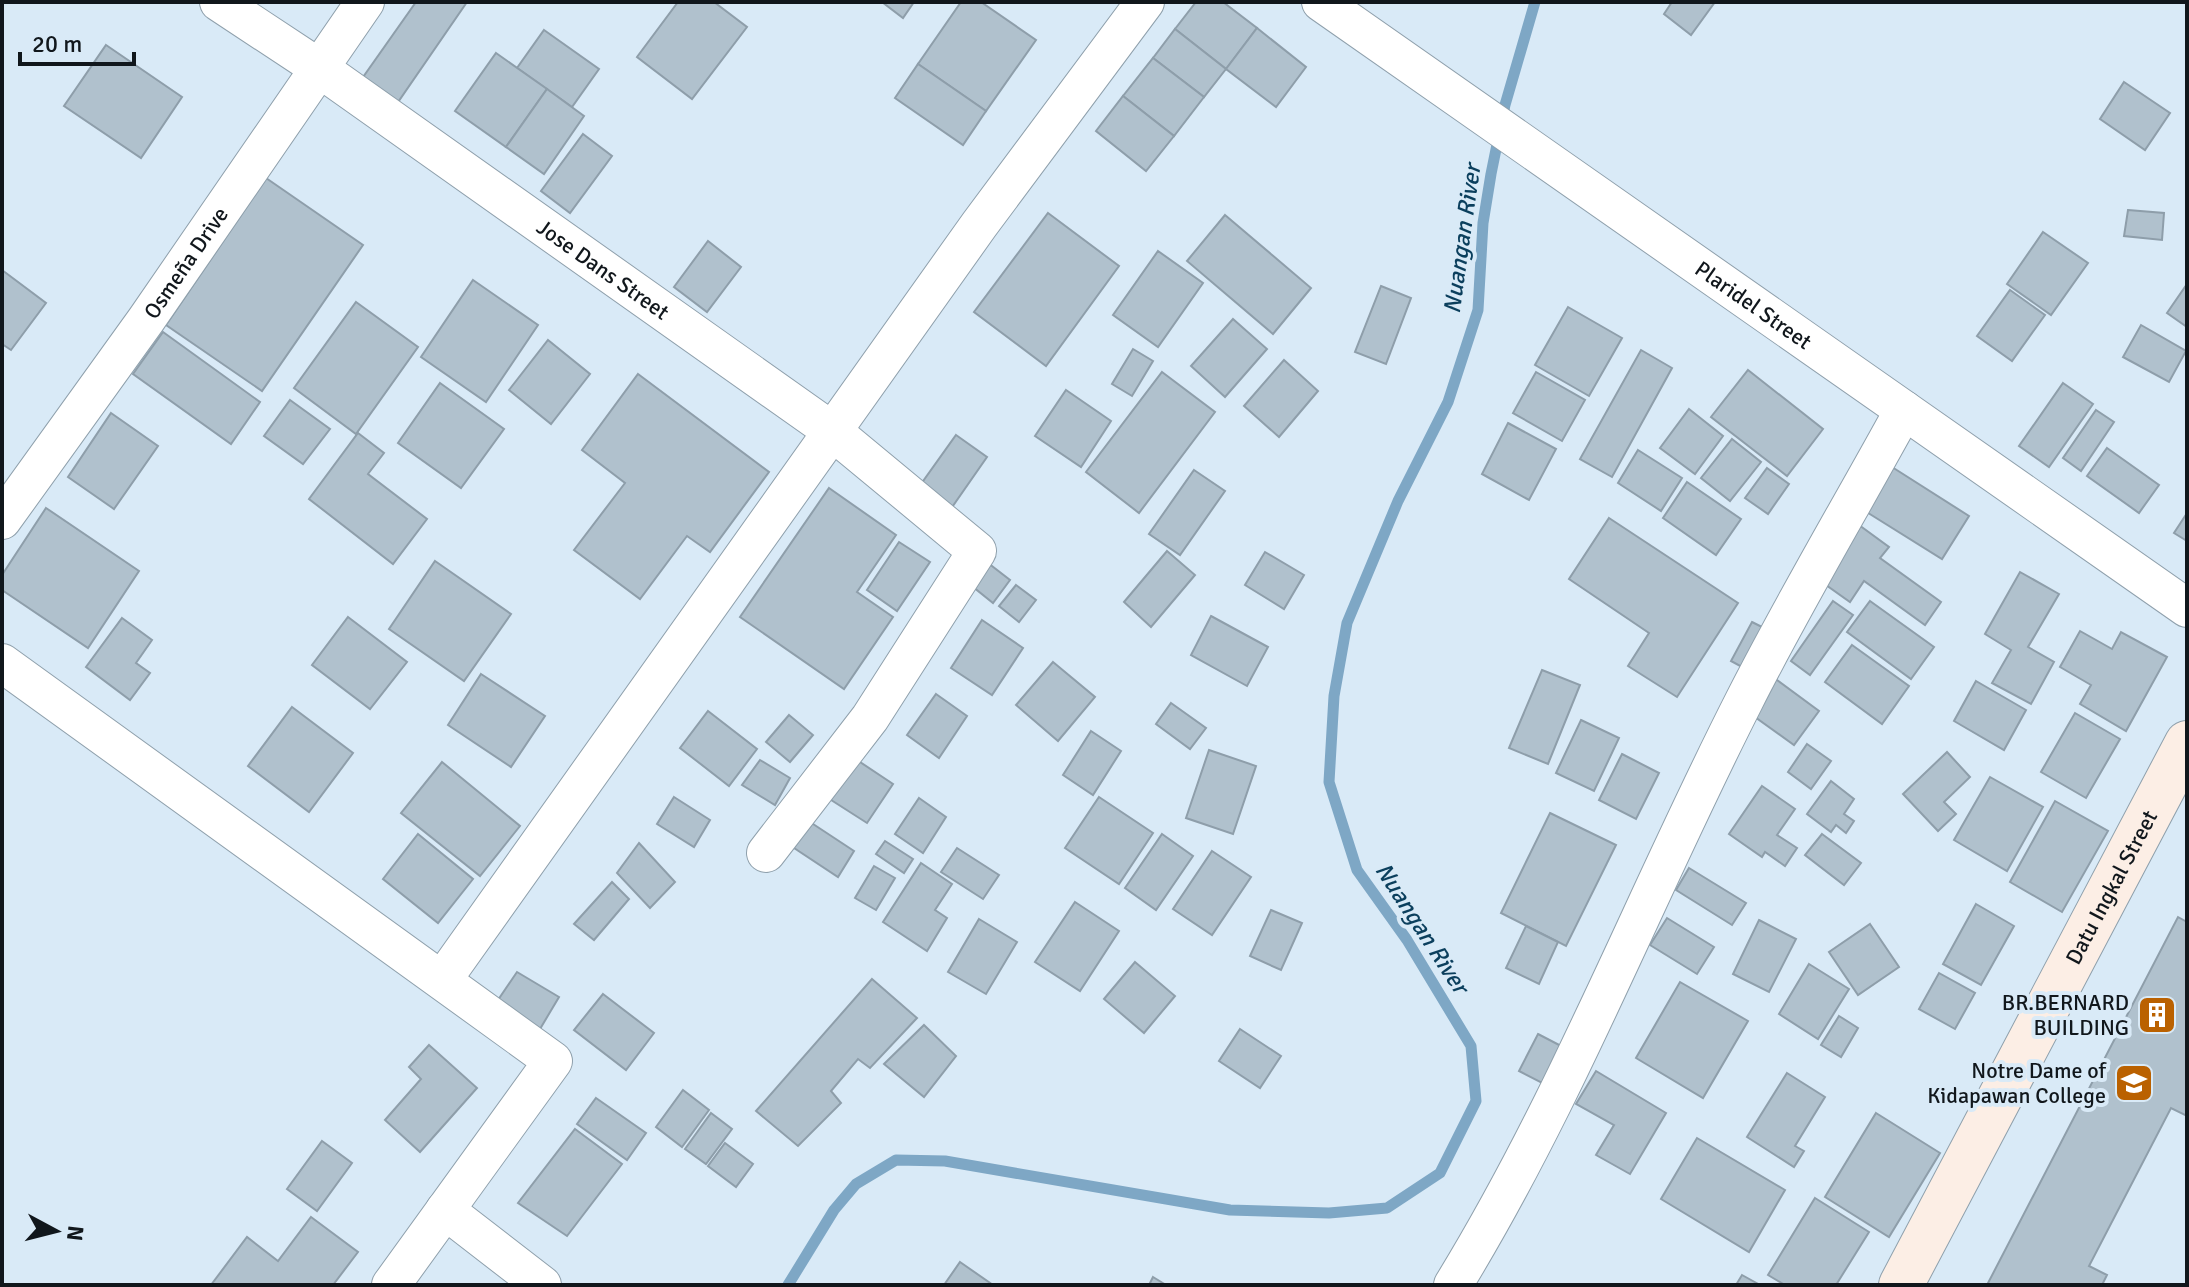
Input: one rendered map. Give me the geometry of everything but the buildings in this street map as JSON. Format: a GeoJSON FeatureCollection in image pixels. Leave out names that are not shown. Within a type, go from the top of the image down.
{"type":"FeatureCollection","features":[{"type":"Feature","properties":{"kind":"street","name":"Jose Dans Street"},"geometry":{"type":"LineString","coordinates":[[219,2],[319,68],[832,431],[977,551],[870,718],[766,853]]}},
{"type":"Feature","properties":{"kind":"street","name":"Osmeña Drive"},"geometry":{"type":"LineString","coordinates":[[2,520],[146,320],[365,2]]}},
{"type":"Feature","properties":{"kind":"street"},"geometry":{"type":"LineString","coordinates":[[443,979],[832,431],[1145,2]]}},
{"type":"Feature","properties":{"kind":"street","name":"Plaridel Street"},"geometry":{"type":"LineString","coordinates":[[1321,2],[2187,608]]}},
{"type":"Feature","properties":{"kind":"street"},"geometry":{"type":"LineString","coordinates":[[1453,1285],[1493,1220],[1565,1079],[1744,700],[1904,410]]}},
{"type":"Feature","properties":{"kind":"street"},"geometry":{"type":"LineString","coordinates":[[2,663],[553,1061],[391,1285]]}},
{"type":"Feature","properties":{"kind":"street","name":"Datu Ingkal Street"},"geometry":{"type":"LineString","coordinates":[[1901,1285],[2187,743]]}},
{"type":"Feature","properties":{"kind":"street"},"geometry":{"type":"LineString","coordinates":[[445,1210],[542,1285]]}},
{"type":"Feature","properties":{"kind":"waterway","name":"Nuangan River"},"geometry":{"type":"LineString","coordinates":[[788,1285],[834,1210],[856,1184],[896,1160],[945,1161],[1230,1210],[1329,1213],[1387,1208],[1440,1173],[1476,1101],[1471,1046],[1407,940],[1357,870],[1329,782],[1334,696],[1347,623],[1398,501],[1448,402],[1478,310],[1483,223],[1491,174],[1505,105],[1535,2]]}},
{"type":"Feature","properties":{"kind":"place","name":"BR.BERNARD BUILDING"},"geometry":{"type":"Point","coordinates":[2157,1015]}},
{"type":"Feature","properties":{"kind":"place","name":"Notre Dame of Kidapawan College"},"geometry":{"type":"Point","coordinates":[2134,1083]}}]}
